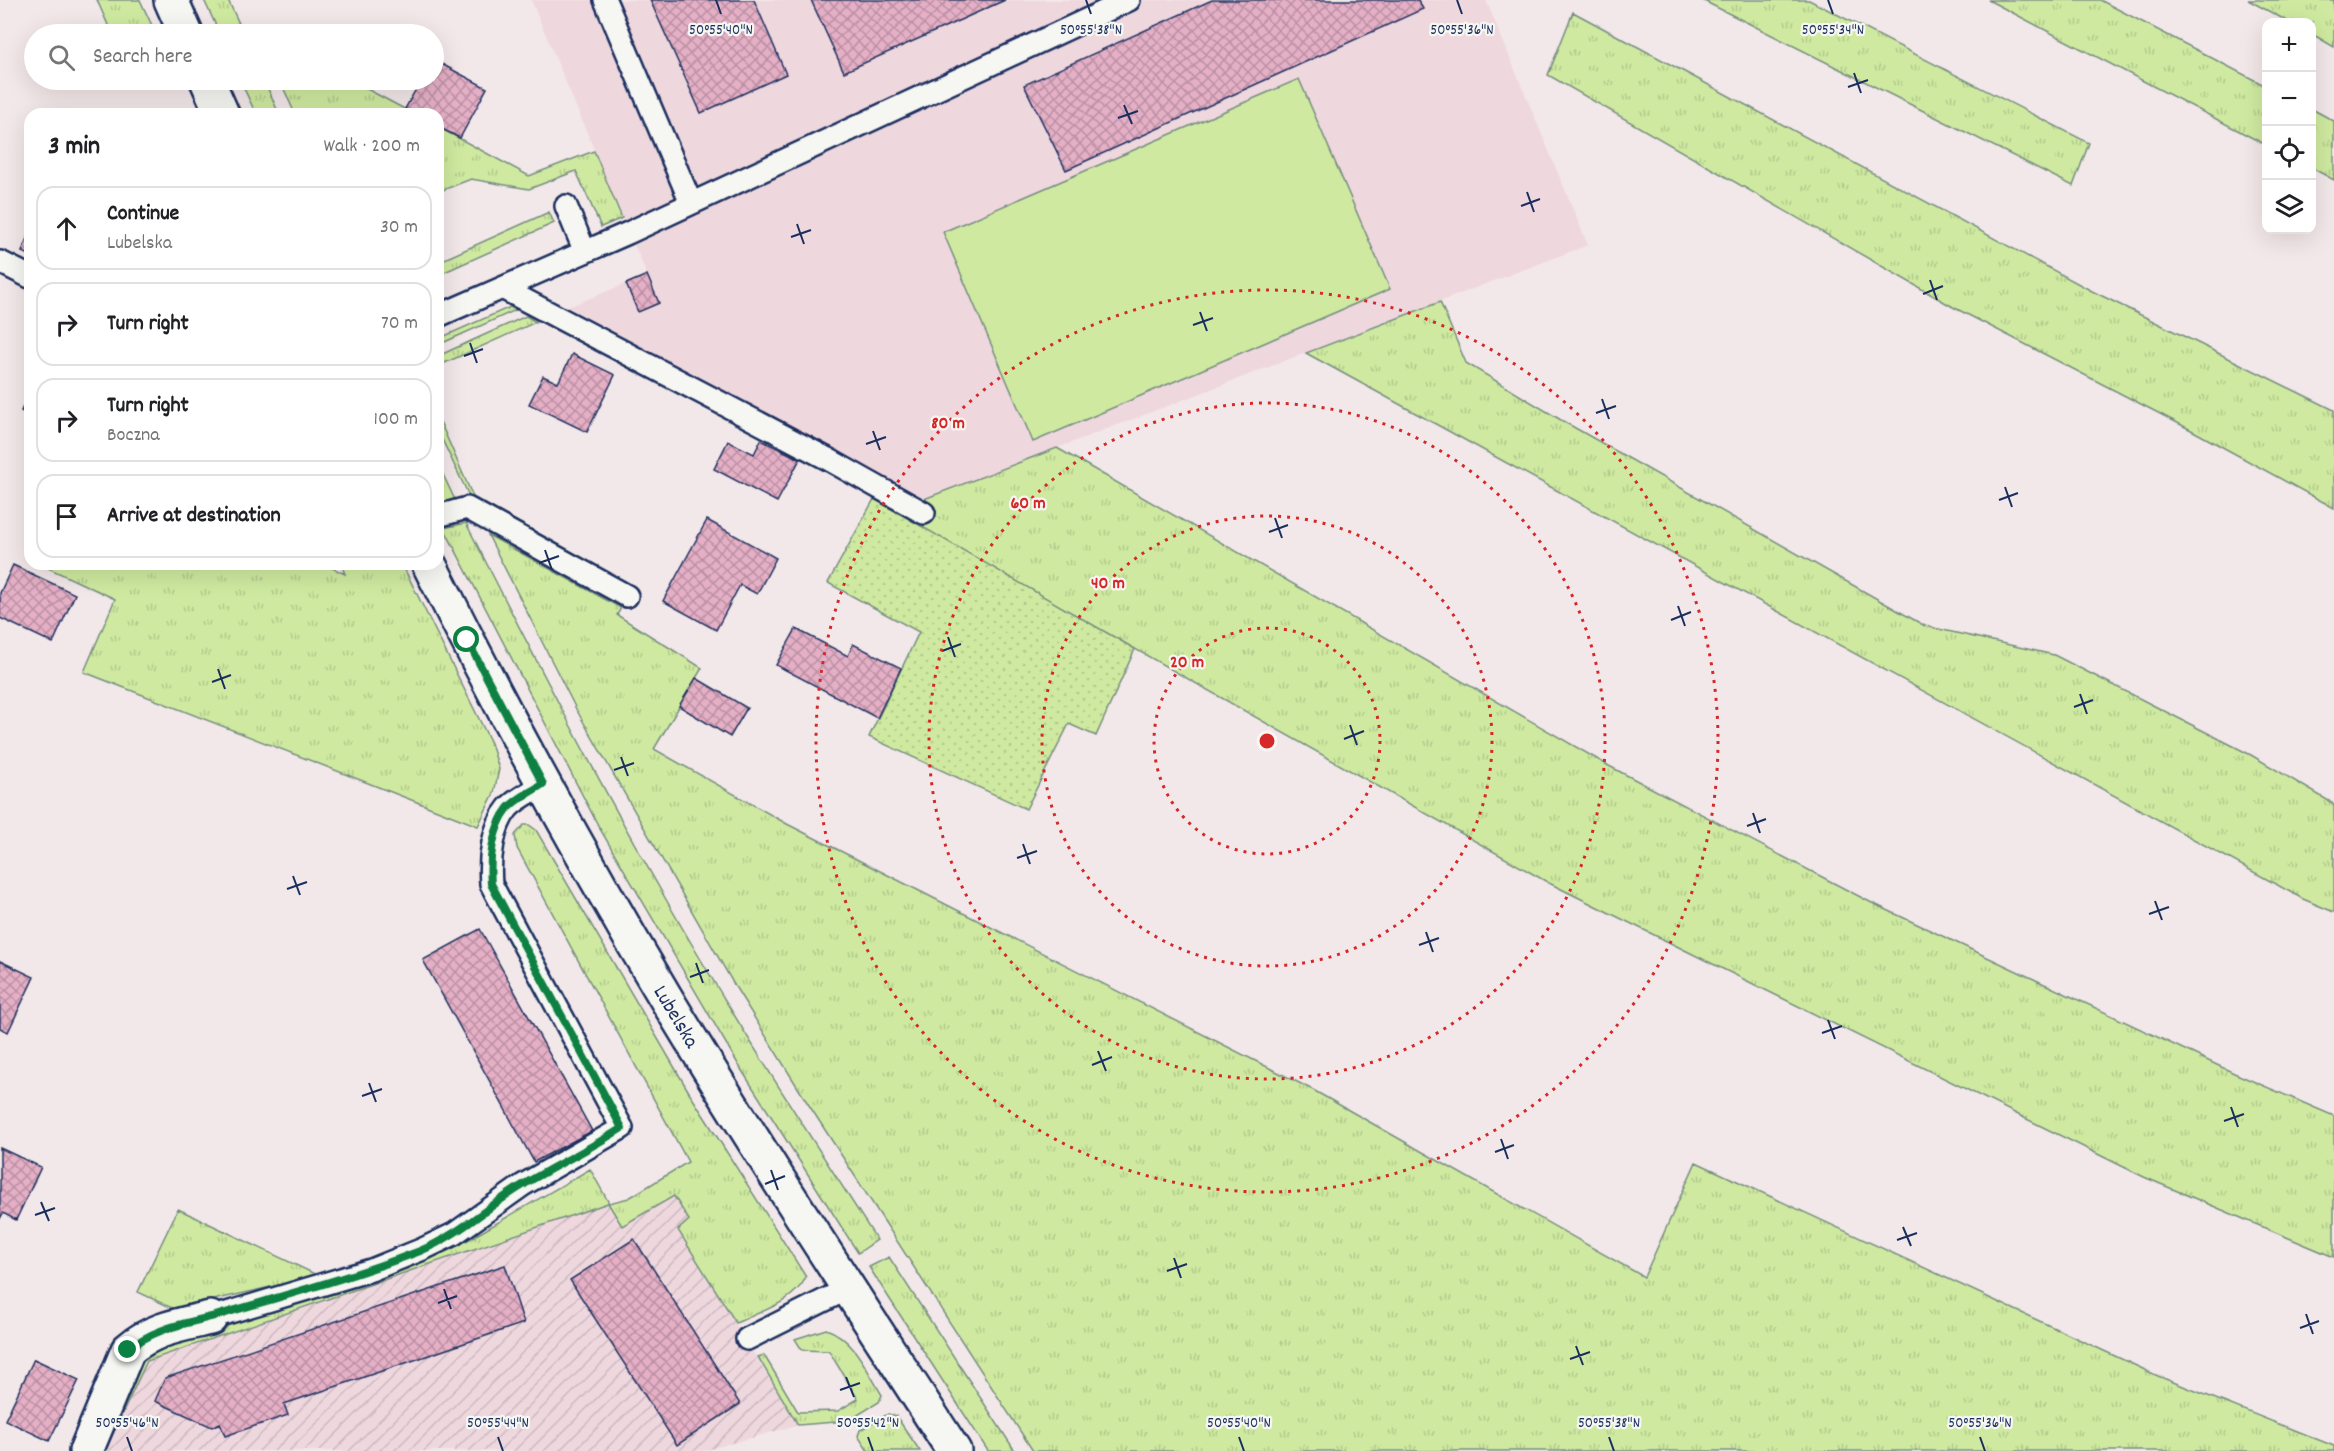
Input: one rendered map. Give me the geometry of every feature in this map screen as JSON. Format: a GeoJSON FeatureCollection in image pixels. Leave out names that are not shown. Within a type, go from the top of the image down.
{"type":"FeatureCollection","features":[{"type":"Feature","properties":{"kind":"street"},"geometry":{"type":"LineString","coordinates":[[171,0],[182,24]]}},
{"type":"Feature","properties":{"kind":"street"},"geometry":{"type":"LineString","coordinates":[[211,90],[219,108]]}},
{"type":"Feature","properties":{"kind":"street","name":"Lubelska"},"geometry":{"type":"LineString","coordinates":[[432,570],[508,721],[668,1001],[759,1149],[954,1451]]}},
{"type":"Feature","properties":{"kind":"street"},"geometry":{"type":"LineString","coordinates":[[86,1451],[128,1350],[140,1340],[159,1330],[210,1318]]}},
{"type":"Feature","properties":{"kind":"lane"},"geometry":{"type":"LineString","coordinates":[[605,0],[691,203]]}},
{"type":"Feature","properties":{"kind":"lane"},"geometry":{"type":"LineString","coordinates":[[444,313],[585,252],[1129,0]]}},
{"type":"Feature","properties":{"kind":"lane"},"geometry":{"type":"LineString","coordinates":[[566,206],[585,252]]}},
{"type":"Feature","properties":{"kind":"lane"},"geometry":{"type":"LineString","coordinates":[[0,262],[24,274]]}},
{"type":"Feature","properties":{"kind":"lane"},"geometry":{"type":"LineString","coordinates":[[502,288],[826,458],[924,513]]}},
{"type":"Feature","properties":{"kind":"lane"},"geometry":{"type":"LineString","coordinates":[[444,514],[468,508],[627,597]]}},
{"type":"Feature","properties":{"kind":"lane"},"geometry":{"type":"LineString","coordinates":[[210,1318],[371,1269],[423,1249],[454,1234],[523,1185],[622,1128],[491,884],[489,867],[499,823],[509,807],[543,784]]}},
{"type":"Feature","properties":{"kind":"lane"},"geometry":{"type":"LineString","coordinates":[[747,1339],[849,1288]]}},
{"type":"Feature","properties":{"kind":"shaded area"},"geometry":{"type":"Polygon","coordinates":[[[531,0],[1486,0],[1588,245],[924,499],[568,307],[647,275],[531,0]]]}},
{"type":"Feature","properties":{"kind":"shaded area"},"geometry":{"type":"Polygon","coordinates":[[[674,1195],[689,1220],[678,1230],[798,1425],[703,1451],[105,1451],[146,1361],[609,1203],[623,1226],[674,1195]]]}},
{"type":"Feature","properties":{"kind":"green space"},"geometry":{"type":"Polygon","coordinates":[[[97,0],[140,0],[151,24],[108,24],[97,0]]]}},
{"type":"Feature","properties":{"kind":"green space"},"geometry":{"type":"Polygon","coordinates":[[[204,0],[228,0],[239,24],[215,24],[204,0]]]}},
{"type":"Feature","properties":{"kind":"green space"},"geometry":{"type":"Polygon","coordinates":[[[1702,0],[1809,0],[2089,143],[2073,186],[1702,0]]]}},
{"type":"Feature","properties":{"kind":"green space"},"geometry":{"type":"Polygon","coordinates":[[[1988,0],[2100,0],[2262,84],[2262,143],[1988,0]]]}},
{"type":"Feature","properties":{"kind":"green space"},"geometry":{"type":"Polygon","coordinates":[[[2248,0],[2334,0],[2334,47],[2316,36],[2316,18],[2282,18],[2248,0]]]}},
{"type":"Feature","properties":{"kind":"green space"},"geometry":{"type":"Polygon","coordinates":[[[1573,12],[2092,291],[2334,410],[2334,508],[2195,432],[1953,307],[1548,75],[1573,12]]]}},
{"type":"Feature","properties":{"kind":"green space"},"geometry":{"type":"Polygon","coordinates":[[[1299,79],[1390,289],[1033,442],[943,232],[1299,79]]]}},
{"type":"Feature","properties":{"kind":"green space"},"geometry":{"type":"Polygon","coordinates":[[[245,90],[268,90],[276,108],[253,108],[245,90]]]}},
{"type":"Feature","properties":{"kind":"green space"},"geometry":{"type":"Polygon","coordinates":[[[284,90],[369,90],[403,108],[292,108],[284,90]]]}},
{"type":"Feature","properties":{"kind":"green space"},"geometry":{"type":"Polygon","coordinates":[[[2316,111],[2334,121],[2334,180],[2316,170],[2316,111]]]}},
{"type":"Feature","properties":{"kind":"green space"},"geometry":{"type":"Polygon","coordinates":[[[444,130],[529,176],[594,151],[622,218],[601,227],[576,171],[529,189],[471,179],[444,190],[444,130]]]}},
{"type":"Feature","properties":{"kind":"green space"},"geometry":{"type":"Polygon","coordinates":[[[549,212],[554,223],[444,272],[444,259],[549,212]]]}},
{"type":"Feature","properties":{"kind":"green space"},"geometry":{"type":"Polygon","coordinates":[[[1440,302],[1466,363],[1561,420],[1925,626],[2054,655],[2251,755],[2334,804],[2334,912],[2303,899],[1306,353],[1440,302]]]}},
{"type":"Feature","properties":{"kind":"green space"},"geometry":{"type":"Polygon","coordinates":[[[510,307],[516,310],[444,342],[444,336],[510,307]]]}},
{"type":"Feature","properties":{"kind":"green space"},"geometry":{"type":"Polygon","coordinates":[[[526,316],[536,322],[444,363],[444,353],[526,316]]]}},
{"type":"Feature","properties":{"kind":"green space"},"geometry":{"type":"Polygon","coordinates":[[[444,431],[473,497],[633,586],[631,588],[471,500],[444,444],[444,431]]]}},
{"type":"Feature","properties":{"kind":"green space"},"geometry":{"type":"Polygon","coordinates":[[[1057,448],[1609,766],[1870,902],[2234,1073],[2334,1116],[2334,1257],[2144,1177],[1549,883],[923,529],[924,499],[1057,448]]]}},
{"type":"Feature","properties":{"kind":"green space"},"geometry":{"type":"Polygon","coordinates":[[[444,477],[455,500],[444,503],[444,477]]]}},
{"type":"Feature","properties":{"kind":"green space"},"geometry":{"type":"Polygon","coordinates":[[[874,499],[1135,649],[1096,736],[1069,724],[1026,809],[869,737],[919,632],[828,583],[874,499]]]}},
{"type":"Feature","properties":{"kind":"green space"},"geometry":{"type":"Polygon","coordinates":[[[466,523],[587,758],[689,940],[877,1240],[858,1253],[741,1069],[600,829],[444,528],[466,523]]]}},
{"type":"Feature","properties":{"kind":"green space"},"geometry":{"type":"Polygon","coordinates":[[[488,535],[621,608],[617,615],[702,668],[654,749],[787,824],[1313,1090],[1644,1277],[1696,1162],[2158,1376],[2334,1446],[2334,1451],[1033,1451],[805,1099],[736,988],[576,709],[488,535]]]}},
{"type":"Feature","properties":{"kind":"green space"},"geometry":{"type":"Polygon","coordinates":[[[52,570],[337,570],[345,574],[343,570],[405,570],[491,743],[499,769],[494,793],[478,826],[84,672],[115,599],[52,570]]]}},
{"type":"Feature","properties":{"kind":"green space"},"geometry":{"type":"Polygon","coordinates":[[[524,825],[529,825],[536,830],[693,1099],[806,1277],[801,1286],[785,1300],[736,1323],[678,1230],[689,1220],[674,1196],[622,1226],[608,1203],[147,1361],[105,1451],[96,1451],[134,1362],[167,1338],[375,1277],[461,1244],[590,1169],[609,1203],[629,1198],[688,1162],[517,848],[515,835],[524,825]]]}},
{"type":"Feature","properties":{"kind":"green space"},"geometry":{"type":"Polygon","coordinates":[[[178,1209],[319,1276],[174,1309],[138,1292],[178,1209]]]}},
{"type":"Feature","properties":{"kind":"green space"},"geometry":{"type":"Polygon","coordinates":[[[889,1257],[1015,1451],[988,1451],[869,1267],[889,1257]]]}},
{"type":"Feature","properties":{"kind":"green space"},"geometry":{"type":"Polygon","coordinates":[[[826,1329],[836,1333],[859,1356],[882,1395],[879,1402],[848,1421],[798,1425],[758,1357],[764,1355],[798,1412],[838,1411],[858,1399],[829,1351],[802,1350],[795,1339],[826,1329]]]}},
{"type":"Feature","properties":{"kind":"green space"},"geometry":{"type":"Polygon","coordinates":[[[888,1414],[896,1416],[920,1451],[868,1451],[858,1436],[860,1430],[888,1414]]]}},
{"type":"Feature","properties":{"kind":"building"},"geometry":{"type":"Polygon","coordinates":[[[650,0],[754,0],[786,74],[701,113],[650,0]]]}},
{"type":"Feature","properties":{"kind":"building"},"geometry":{"type":"Polygon","coordinates":[[[811,0],[1005,0],[844,72],[811,0]]]}},
{"type":"Feature","properties":{"kind":"building"},"geometry":{"type":"Polygon","coordinates":[[[1212,0],[1418,0],[1423,9],[1066,170],[1024,85],[1212,0]]]}},
{"type":"Feature","properties":{"kind":"building"},"geometry":{"type":"Polygon","coordinates":[[[444,65],[487,88],[460,138],[444,130],[444,108],[406,108],[415,90],[444,90],[444,65]]]}},
{"type":"Feature","properties":{"kind":"building"},"geometry":{"type":"Polygon","coordinates":[[[647,275],[659,303],[638,312],[626,284],[647,275]]]}},
{"type":"Feature","properties":{"kind":"building"},"geometry":{"type":"Polygon","coordinates":[[[572,354],[615,375],[587,432],[529,404],[543,376],[558,383],[572,354]]]}},
{"type":"Feature","properties":{"kind":"building"},"geometry":{"type":"Polygon","coordinates":[[[761,440],[800,459],[777,502],[714,469],[728,441],[754,454],[761,440]]]}},
{"type":"Feature","properties":{"kind":"building"},"geometry":{"type":"Polygon","coordinates":[[[707,520],[776,558],[757,594],[740,585],[716,630],[663,601],[707,520]]]}},
{"type":"Feature","properties":{"kind":"building"},"geometry":{"type":"Polygon","coordinates":[[[13,565],[75,594],[53,643],[0,618],[0,593],[13,565]]]}},
{"type":"Feature","properties":{"kind":"building"},"geometry":{"type":"Polygon","coordinates":[[[796,629],[848,656],[853,644],[901,668],[877,718],[776,665],[796,629]]]}},
{"type":"Feature","properties":{"kind":"building"},"geometry":{"type":"Polygon","coordinates":[[[696,678],[747,708],[730,737],[679,706],[696,678]]]}},
{"type":"Feature","properties":{"kind":"building"},"geometry":{"type":"Polygon","coordinates":[[[480,929],[592,1131],[534,1162],[423,960],[480,929]]]}},
{"type":"Feature","properties":{"kind":"building"},"geometry":{"type":"Polygon","coordinates":[[[0,961],[34,977],[8,1032],[0,1028],[0,961]]]}},
{"type":"Feature","properties":{"kind":"building"},"geometry":{"type":"Polygon","coordinates":[[[0,1148],[41,1167],[16,1220],[3,1213],[0,1219],[0,1148]]]}},
{"type":"Feature","properties":{"kind":"building"},"geometry":{"type":"Polygon","coordinates":[[[634,1239],[740,1404],[677,1445],[570,1280],[634,1239]]]}},
{"type":"Feature","properties":{"kind":"building"},"geometry":{"type":"Polygon","coordinates":[[[505,1265],[524,1323],[284,1404],[288,1415],[225,1436],[220,1423],[212,1427],[155,1401],[165,1378],[505,1265]]]}},
{"type":"Feature","properties":{"kind":"building"},"geometry":{"type":"Polygon","coordinates":[[[34,1359],[79,1380],[49,1441],[5,1420],[34,1359]]]}},
{"type":"Feature","properties":{"kind":"route"},"geometry":{"type":"LineString","coordinates":[[128,1350],[140,1340],[159,1330],[210,1318],[371,1269],[423,1249],[454,1234],[523,1185],[622,1128],[491,884],[489,867],[499,823],[509,807],[543,784],[467,640]]}}]}
